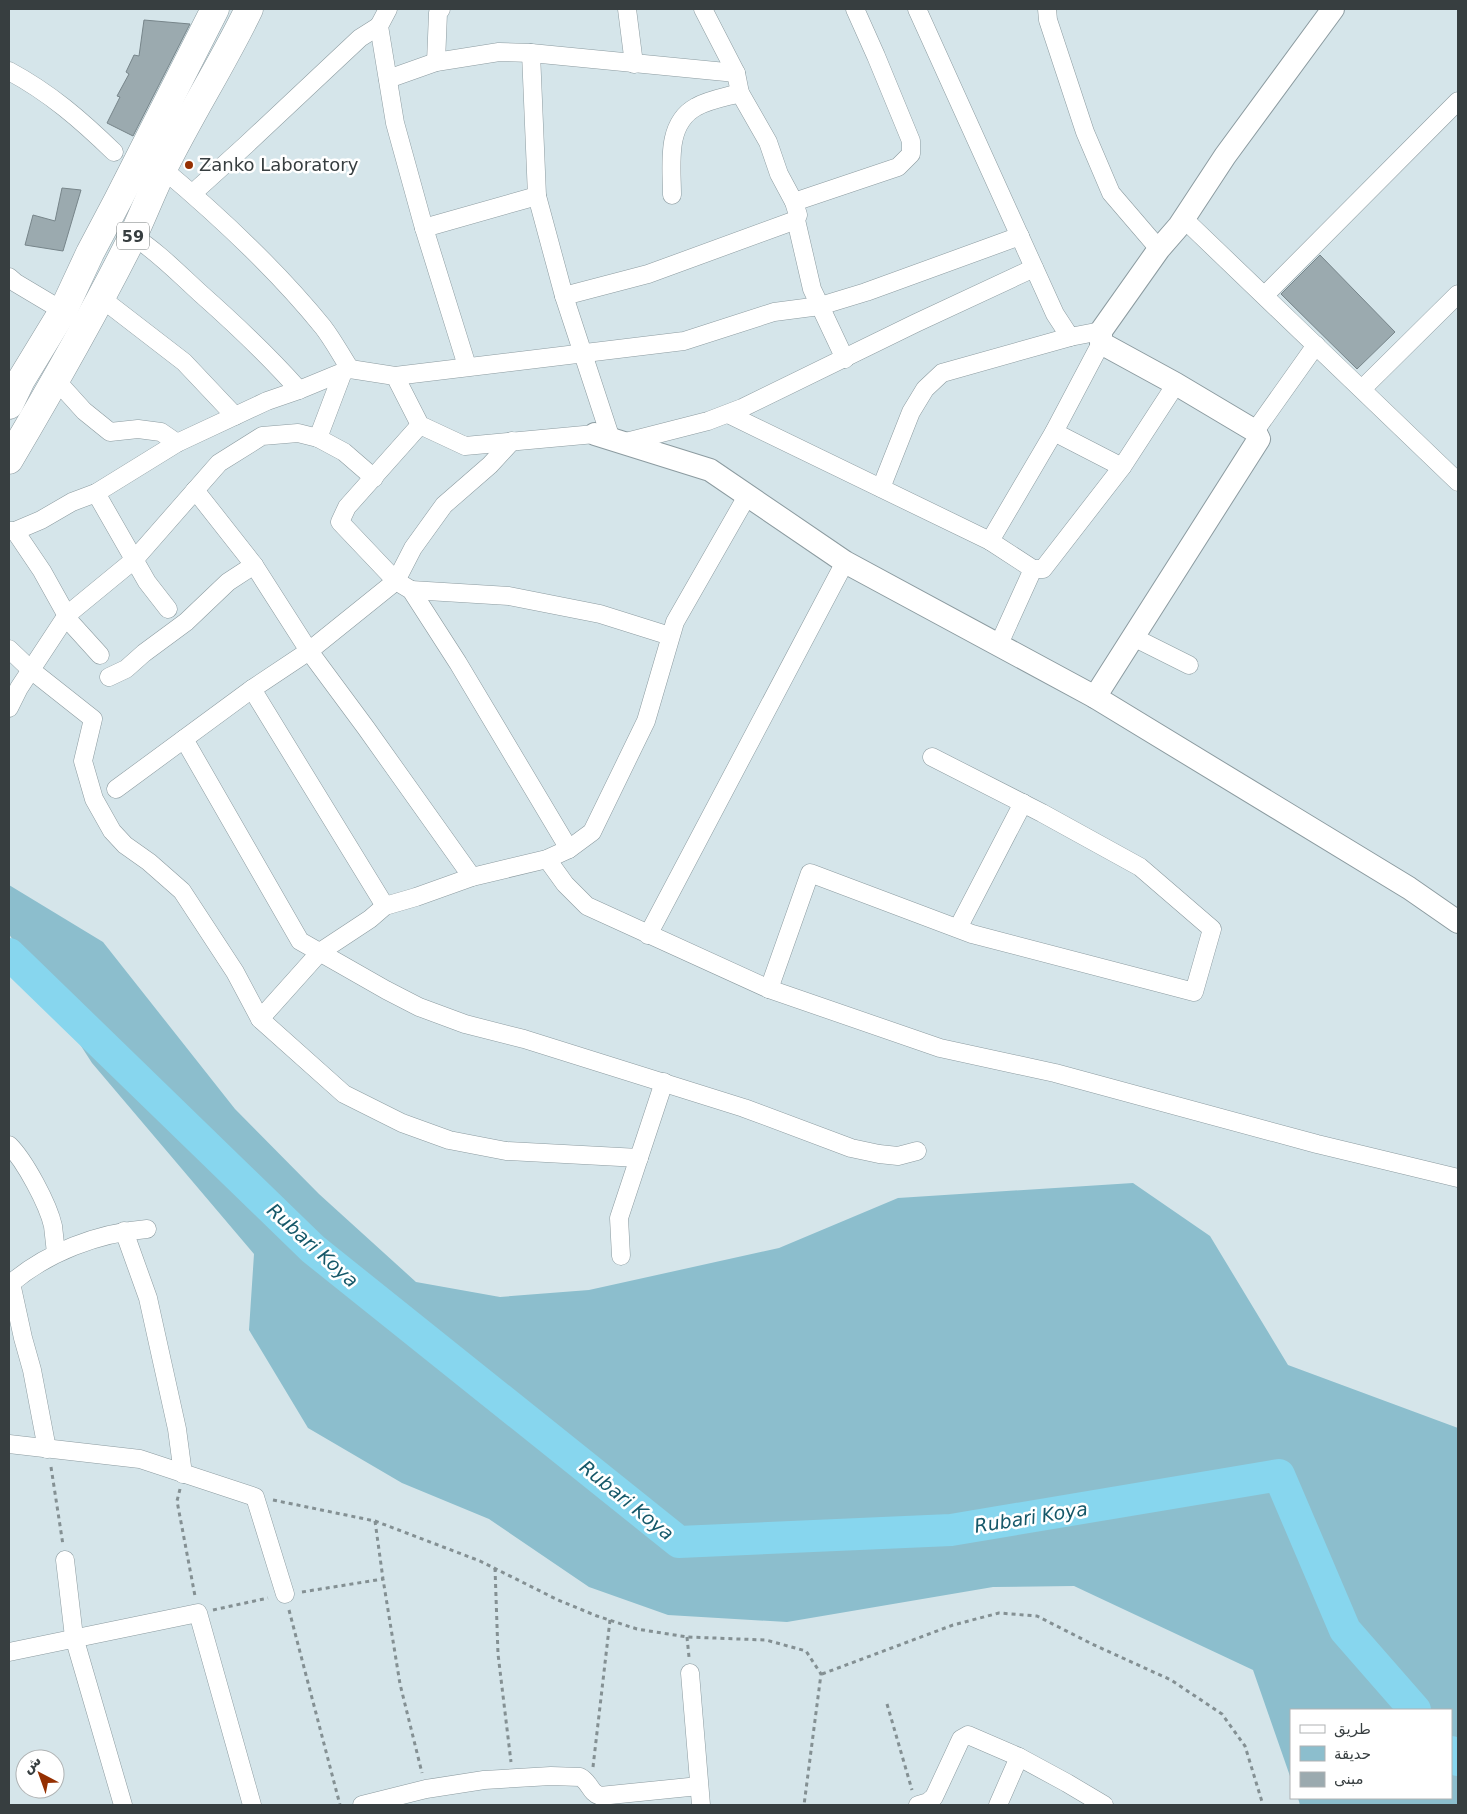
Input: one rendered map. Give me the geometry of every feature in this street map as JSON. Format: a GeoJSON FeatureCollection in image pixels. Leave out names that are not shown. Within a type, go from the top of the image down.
{"type":"FeatureCollection","features":[{"type":"Feature","properties":{"kind":"main road","name":"59"},"geometry":{"type":"LineString","coordinates":[[9,405],[15,374],[63,311],[90,252],[214,9]]}},
{"type":"Feature","properties":{"kind":"main road","name":"59"},"geometry":{"type":"LineString","coordinates":[[9,460],[101,298],[133,236],[163,169],[231,46],[249,9]]}},
{"type":"Feature","properties":{"kind":"street"},"geometry":{"type":"LineString","coordinates":[[193,193],[246,146],[360,38],[379,26],[388,9]]}},
{"type":"Feature","properties":{"kind":"street"},"geometry":{"type":"LineString","coordinates":[[436,62],[438,13],[441,9]]}},
{"type":"Feature","properties":{"kind":"street"},"geometry":{"type":"LineString","coordinates":[[627,9],[634,64]]}},
{"type":"Feature","properties":{"kind":"street"},"geometry":{"type":"LineString","coordinates":[[703,9],[736,73],[740,93],[768,142],[795,211],[812,290],[845,359]]}},
{"type":"Feature","properties":{"kind":"street"},"geometry":{"type":"LineString","coordinates":[[564,296],[648,274],[898,167],[910,154],[911,141],[855,9]]}},
{"type":"Feature","properties":{"kind":"street"},"geometry":{"type":"LineString","coordinates":[[917,9],[1055,314],[1070,338]]}},
{"type":"Feature","properties":{"kind":"street"},"geometry":{"type":"LineString","coordinates":[[1047,9],[1048,20],[1085,132],[1111,193],[1159,249]]}},
{"type":"Feature","properties":{"kind":"street"},"geometry":{"type":"LineString","coordinates":[[990,541],[1054,432],[1101,337],[1159,249],[1184,219],[1225,156],[1333,9]]}},
{"type":"Feature","properties":{"kind":"street"},"geometry":{"type":"LineString","coordinates":[[379,26],[395,123],[424,228],[467,366]]}},
{"type":"Feature","properties":{"kind":"street"},"geometry":{"type":"LineString","coordinates":[[388,79],[436,62],[499,52],[531,53],[736,73]]}},
{"type":"Feature","properties":{"kind":"street"},"geometry":{"type":"LineString","coordinates":[[531,53],[537,196],[564,296],[609,439]]}},
{"type":"Feature","properties":{"kind":"street"},"geometry":{"type":"LineString","coordinates":[[9,71],[35,85],[78,118],[114,152]]}},
{"type":"Feature","properties":{"kind":"street"},"geometry":{"type":"LineString","coordinates":[[672,195],[673,136],[681,118],[696,107],[740,93]]}},
{"type":"Feature","properties":{"kind":"street"},"geometry":{"type":"LineString","coordinates":[[1265,295],[1458,101]]}},
{"type":"Feature","properties":{"kind":"street"},"geometry":{"type":"LineString","coordinates":[[163,169],[193,193],[282,279],[324,329],[347,371]]}},
{"type":"Feature","properties":{"kind":"street"},"geometry":{"type":"LineString","coordinates":[[424,228],[537,196]]}},
{"type":"Feature","properties":{"kind":"street"},"geometry":{"type":"LineString","coordinates":[[1184,219],[1458,482]]}},
{"type":"Feature","properties":{"kind":"street"},"geometry":{"type":"LineString","coordinates":[[133,236],[151,248],[225,316],[274,362],[299,390]]}},
{"type":"Feature","properties":{"kind":"street"},"geometry":{"type":"LineString","coordinates":[[100,656],[71,623],[42,571],[12,531],[41,520],[72,502],[96,493],[177,443],[267,400],[299,390],[347,371],[396,376],[684,341],[774,312],[820,306],[866,292],[1020,236]]}},
{"type":"Feature","properties":{"kind":"street"},"geometry":{"type":"LineString","coordinates":[[396,376],[420,425],[465,446],[512,441],[609,439],[708,421],[728,414],[1034,268]]}},
{"type":"Feature","properties":{"kind":"street"},"geometry":{"type":"LineString","coordinates":[[9,277],[16,284],[63,311]]}},
{"type":"Feature","properties":{"kind":"street"},"geometry":{"type":"LineString","coordinates":[[101,298],[184,362],[236,416]]}},
{"type":"Feature","properties":{"kind":"street"},"geometry":{"type":"LineString","coordinates":[[1362,389],[1456,301]]}},
{"type":"Feature","properties":{"kind":"street"},"geometry":{"type":"LineString","coordinates":[[881,488],[911,412],[925,389],[942,373],[1070,338],[1101,337],[1256,431],[1259,439],[1095,697]]}},
{"type":"Feature","properties":{"kind":"street"},"geometry":{"type":"LineString","coordinates":[[1256,431],[1316,344]]}},
{"type":"Feature","properties":{"kind":"street"},"geometry":{"type":"LineString","coordinates":[[318,438],[347,371]]}},
{"type":"Feature","properties":{"kind":"street"},"geometry":{"type":"LineString","coordinates":[[56,380],[84,410],[110,432],[138,429],[161,432],[177,443]]}},
{"type":"Feature","properties":{"kind":"street"},"geometry":{"type":"LineString","coordinates":[[728,414],[990,541],[1034,569],[1043,569],[1122,467],[1176,384]]}},
{"type":"Feature","properties":{"kind":"street"},"geometry":{"type":"LineString","coordinates":[[420,425],[347,507],[340,522],[403,586],[458,663],[568,849]]}},
{"type":"Feature","properties":{"kind":"street"},"geometry":{"type":"LineString","coordinates":[[1054,432],[1122,467]]}},
{"type":"Feature","properties":{"kind":"street"},"geometry":{"type":"LineString","coordinates":[[9,708],[19,688],[67,615],[134,560],[219,463],[262,436],[298,433],[318,438],[344,452],[374,478]]}},
{"type":"Feature","properties":{"kind":"street"},"geometry":{"type":"LineString","coordinates":[[609,439],[710,470],[845,562],[1095,697],[1409,888],[1458,922]]}},
{"type":"Feature","properties":{"kind":"street"},"geometry":{"type":"LineString","coordinates":[[403,586],[412,548],[444,505],[490,465],[512,441]]}},
{"type":"Feature","properties":{"kind":"street"},"geometry":{"type":"LineString","coordinates":[[195,490],[254,565],[309,651],[472,877]]}},
{"type":"Feature","properties":{"kind":"street"},"geometry":{"type":"LineString","coordinates":[[96,493],[147,582],[168,609]]}},
{"type":"Feature","properties":{"kind":"street"},"geometry":{"type":"LineString","coordinates":[[260,1019],[320,952],[370,919],[385,906],[472,877],[547,859],[568,849],[592,832],[646,721],[675,622],[747,496]]}},
{"type":"Feature","properties":{"kind":"street"},"geometry":{"type":"LineString","coordinates":[[648,935],[845,562]]}},
{"type":"Feature","properties":{"kind":"street"},"geometry":{"type":"LineString","coordinates":[[109,677],[126,669],[186,622],[228,582],[254,565]]}},
{"type":"Feature","properties":{"kind":"street"},"geometry":{"type":"LineString","coordinates":[[999,644],[1034,569]]}},
{"type":"Feature","properties":{"kind":"street"},"geometry":{"type":"LineString","coordinates":[[116,789],[252,689],[403,586],[509,596],[600,614],[670,636]]}},
{"type":"Feature","properties":{"kind":"street"},"geometry":{"type":"LineString","coordinates":[[1133,637],[1189,665]]}},
{"type":"Feature","properties":{"kind":"street"},"geometry":{"type":"LineString","coordinates":[[9,649],[31,670],[93,719],[83,761],[94,798],[112,831],[125,845],[149,862],[182,891],[234,972],[260,1019],[344,1094],[402,1123],[449,1140],[506,1151],[639,1158]]}},
{"type":"Feature","properties":{"kind":"street"},"geometry":{"type":"LineString","coordinates":[[252,689],[385,906]]}},
{"type":"Feature","properties":{"kind":"street"},"geometry":{"type":"LineString","coordinates":[[184,739],[300,941],[419,1008],[465,1024],[524,1039],[664,1082],[744,1108],[851,1148],[898,1156],[917,1151]]}},
{"type":"Feature","properties":{"kind":"street"},"geometry":{"type":"LineString","coordinates":[[769,989],[810,873],[972,934],[1194,992],[1212,929],[1140,867],[1023,803],[932,757]]}},
{"type":"Feature","properties":{"kind":"street"},"geometry":{"type":"LineString","coordinates":[[958,928],[1023,803]]}},
{"type":"Feature","properties":{"kind":"street"},"geometry":{"type":"LineString","coordinates":[[547,859],[565,884],[587,906],[769,989],[940,1048],[1055,1073],[1317,1144],[1458,1178]]}},
{"type":"Feature","properties":{"kind":"street"},"geometry":{"type":"LineString","coordinates":[[621,1256],[619,1218],[664,1082]]}},
{"type":"Feature","properties":{"kind":"street"},"geometry":{"type":"LineString","coordinates":[[9,1145],[16,1152],[45,1203],[52,1225],[56,1253]]}},
{"type":"Feature","properties":{"kind":"street"},"geometry":{"type":"LineString","coordinates":[[48,1449],[32,1370],[10,1284],[56,1253],[124,1231],[148,1229]]}},
{"type":"Feature","properties":{"kind":"street"},"geometry":{"type":"LineString","coordinates":[[124,1231],[148,1298],[177,1429],[183,1474]]}},
{"type":"Feature","properties":{"kind":"street"},"geometry":{"type":"LineString","coordinates":[[9,1444],[140,1459],[255,1497],[285,1594]]}},
{"type":"Feature","properties":{"kind":"street"},"geometry":{"type":"LineString","coordinates":[[65,1560],[74,1638],[123,1805]]}},
{"type":"Feature","properties":{"kind":"street"},"geometry":{"type":"LineString","coordinates":[[9,1652],[198,1614],[252,1805]]}},
{"type":"Feature","properties":{"kind":"street"},"geometry":{"type":"LineString","coordinates":[[690,1673],[700,1805]]}},
{"type":"Feature","properties":{"kind":"street"},"geometry":{"type":"LineString","coordinates":[[916,1801],[928,1802],[934,1797],[959,1742],[964,1736],[972,1736],[1019,1757],[1104,1805]]}},
{"type":"Feature","properties":{"kind":"street"},"geometry":{"type":"LineString","coordinates":[[998,1805],[1019,1757]]}},
{"type":"Feature","properties":{"kind":"street"},"geometry":{"type":"LineString","coordinates":[[362,1805],[426,1789],[513,1777],[580,1777],[587,1781],[594,1794],[600,1796],[699,1786]]}},
{"type":"Feature","properties":{"kind":"path"},"geometry":{"type":"LineString","coordinates":[[48,1449],[65,1560]]}},
{"type":"Feature","properties":{"kind":"path"},"geometry":{"type":"LineString","coordinates":[[183,1474],[178,1500],[198,1614],[285,1594],[382,1579]]}},
{"type":"Feature","properties":{"kind":"path"},"geometry":{"type":"LineString","coordinates":[[255,1497],[375,1520],[480,1561],[558,1600],[637,1629],[687,1637],[766,1640],[806,1651],[821,1674],[804,1805]]}},
{"type":"Feature","properties":{"kind":"path"},"geometry":{"type":"LineString","coordinates":[[375,1520],[382,1579],[400,1684],[426,1789]]}},
{"type":"Feature","properties":{"kind":"path"},"geometry":{"type":"LineString","coordinates":[[495,1568],[498,1654],[513,1777]]}},
{"type":"Feature","properties":{"kind":"path"},"geometry":{"type":"LineString","coordinates":[[285,1594],[340,1805]]}},
{"type":"Feature","properties":{"kind":"path"},"geometry":{"type":"LineString","coordinates":[[821,1674],[953,1626],[999,1613],[1037,1616],[1092,1644],[1171,1680],[1222,1714],[1245,1746],[1262,1805]]}},
{"type":"Feature","properties":{"kind":"path"},"geometry":{"type":"LineString","coordinates":[[587,1781],[595,1758],[610,1620]]}},
{"type":"Feature","properties":{"kind":"path"},"geometry":{"type":"LineString","coordinates":[[886,1704],[916,1801]]}},
{"type":"Feature","properties":{"kind":"green space"},"geometry":{"type":"Polygon","coordinates":[[[9,885],[103,942],[235,1109],[319,1194],[416,1282],[500,1297],[589,1290],[779,1248],[898,1198],[1133,1183],[1210,1236],[1288,1365],[1458,1428],[1458,1805],[1300,1805],[1298,1799],[1452,1799],[1452,1709],[1290,1709],[1290,1776],[1253,1670],[1074,1586],[993,1587],[787,1622],[668,1615],[589,1587],[489,1519],[402,1483],[308,1428],[249,1330],[254,1254],[92,1063],[9,934],[9,885]]]}},
{"type":"Feature","properties":{"kind":"building"},"geometry":{"type":"Polygon","coordinates":[[[144,20],[190,24],[133,136],[107,123],[120,97],[117,96],[129,74],[126,72],[134,55],[139,56],[144,20]]]}},
{"type":"Feature","properties":{"kind":"building"},"geometry":{"type":"Polygon","coordinates":[[[62,188],[81,190],[63,251],[25,245],[33,215],[55,221],[62,188]]]}},
{"type":"Feature","properties":{"kind":"building"},"geometry":{"type":"Polygon","coordinates":[[[1320,255],[1395,332],[1357,369],[1281,294],[1320,255]]]}},
{"type":"Feature","properties":{"kind":"waterway","name":"Rubari Koya"},"geometry":{"type":"LineString","coordinates":[[9,954],[313,1249],[679,1542],[951,1530],[1279,1475],[1345,1630],[1414,1709]]}},
{"type":"Feature","properties":{"kind":"waterway","name":"Rubari Koya"},"geometry":{"type":"LineString","coordinates":[[1452,1753],[1458,1760]]}},
{"type":"Feature","properties":{"kind":"place","name":"Zanko Laboratory"},"geometry":{"type":"Point","coordinates":[189,165]}}]}
